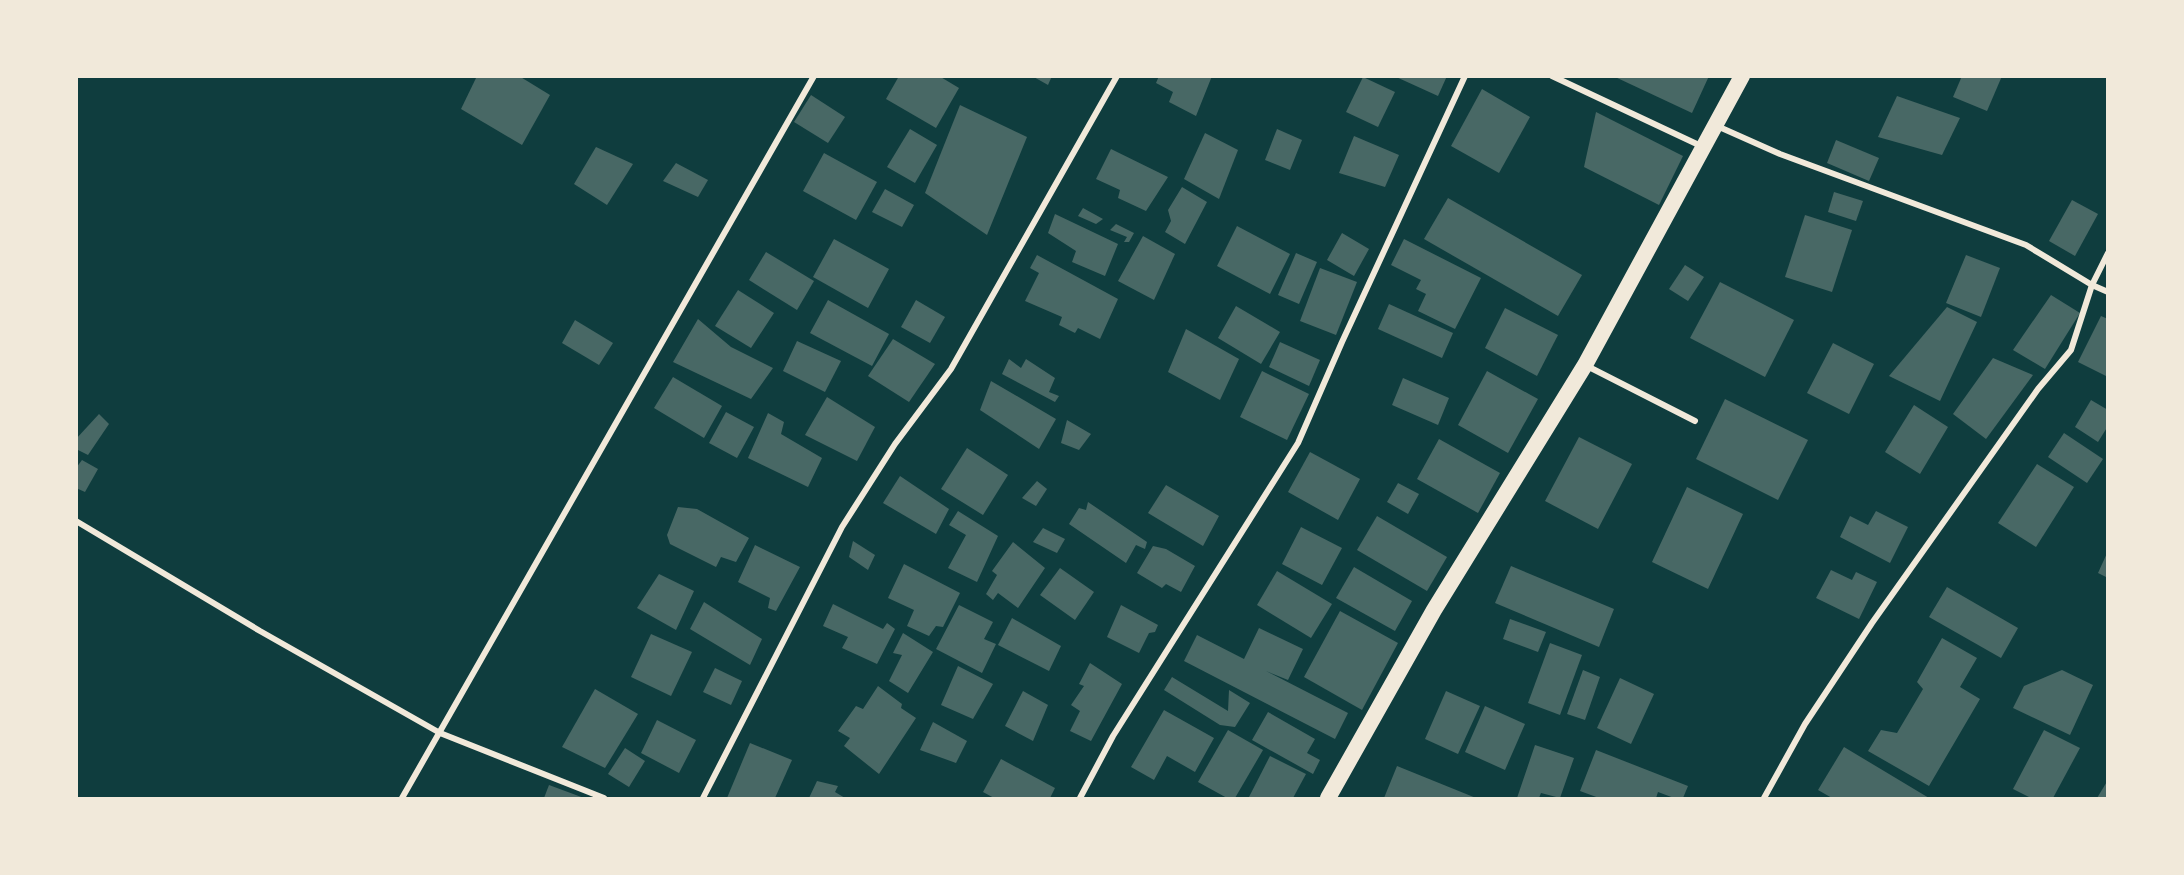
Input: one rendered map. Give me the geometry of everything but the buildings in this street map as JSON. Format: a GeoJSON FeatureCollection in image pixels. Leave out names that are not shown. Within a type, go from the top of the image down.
{"type":"FeatureCollection","features":[{"type":"Feature","properties":{"kind":"highway"},"geometry":{"type":"LineString","coordinates":[[1328,798],[1434,610],[1585,365],[1714,125],[1743,76]]}},
{"type":"Feature","properties":{"kind":"street"},"geometry":{"type":"LineString","coordinates":[[402,798],[814,76]]}},
{"type":"Feature","properties":{"kind":"street"},"geometry":{"type":"LineString","coordinates":[[703,798],[842,527],[895,444],[951,369],[1117,76]]}},
{"type":"Feature","properties":{"kind":"street"},"geometry":{"type":"LineString","coordinates":[[1080,798],[1113,736],[1298,443],[1465,76]]}},
{"type":"Feature","properties":{"kind":"street"},"geometry":{"type":"LineString","coordinates":[[1552,76],[1703,147]]}},
{"type":"Feature","properties":{"kind":"street"},"geometry":{"type":"LineString","coordinates":[[1714,125],[1780,154],[2026,245],[2092,285],[2108,292]]}},
{"type":"Feature","properties":{"kind":"street"},"geometry":{"type":"LineString","coordinates":[[1764,798],[1805,724],[1872,623],[2038,389],[2071,350],[2092,285],[2108,253]]}},
{"type":"Feature","properties":{"kind":"street"},"geometry":{"type":"LineString","coordinates":[[1585,365],[1695,421]]}},
{"type":"Feature","properties":{"kind":"street"},"geometry":{"type":"LineString","coordinates":[[76,521],[260,631],[440,733],[604,798]]}}]}
